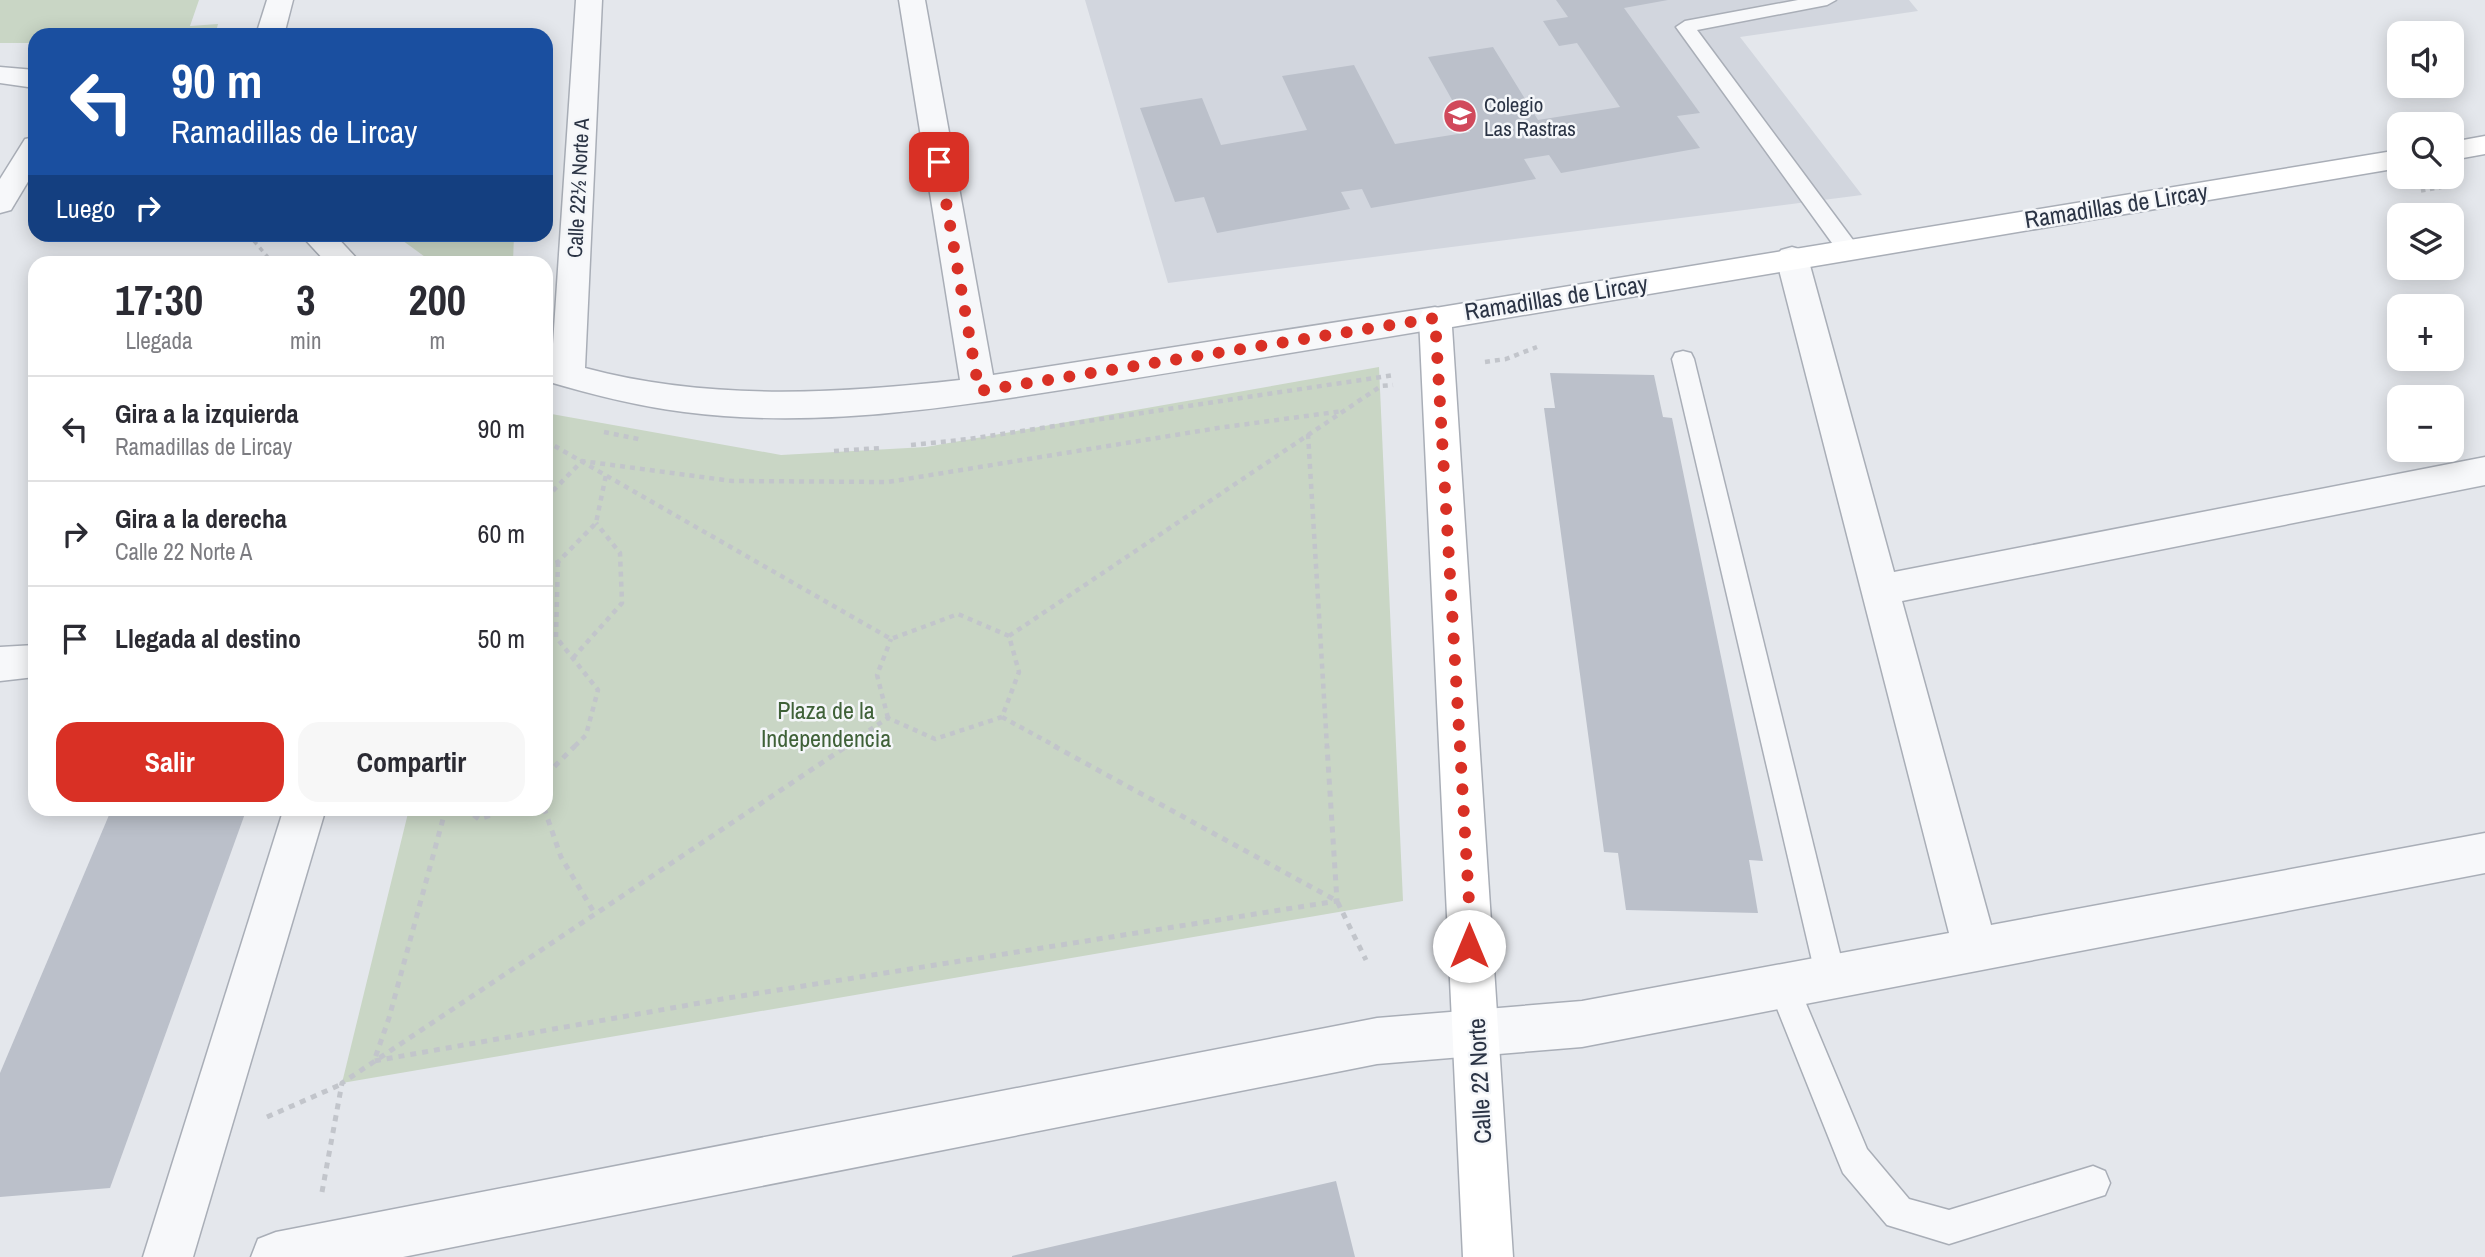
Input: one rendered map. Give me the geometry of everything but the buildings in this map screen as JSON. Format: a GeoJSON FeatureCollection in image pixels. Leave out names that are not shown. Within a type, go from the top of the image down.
{"type":"FeatureCollection","features":[{"type":"Feature","properties":{"kind":"street"},"geometry":{"type":"LineString","coordinates":[[272,28],[280,0]]}},
{"type":"Feature","properties":{"kind":"street","name":"Calle 22½ Norte A"},"geometry":{"type":"LineString","coordinates":[[557,373],[589,0]]}},
{"type":"Feature","properties":{"kind":"street"},"geometry":{"type":"LineString","coordinates":[[912,0],[979,391]]}},
{"type":"Feature","properties":{"kind":"street"},"geometry":{"type":"LineString","coordinates":[[0,75],[28,78]]}},
{"type":"Feature","properties":{"kind":"street"},"geometry":{"type":"LineString","coordinates":[[2464,149],[2485,145]]}},
{"type":"Feature","properties":{"kind":"street"},"geometry":{"type":"LineString","coordinates":[[0,203],[28,157]]}},
{"type":"Feature","properties":{"kind":"street","name":"Ramadillas de Lircay"},"geometry":{"type":"LineString","coordinates":[[557,373],[669,396],[786,405],[850,405],[979,391],[2387,161]]}},
{"type":"Feature","properties":{"kind":"street"},"geometry":{"type":"LineString","coordinates":[[323,242],[338,256]]}},
{"type":"Feature","properties":{"kind":"street"},"geometry":{"type":"LineString","coordinates":[[1792,258],[1976,950]]}},
{"type":"Feature","properties":{"kind":"street","name":"Calle 22 Norte"},"geometry":{"type":"LineString","coordinates":[[1435,318],[1488,1257]]}},
{"type":"Feature","properties":{"kind":"street"},"geometry":{"type":"LineString","coordinates":[[1880,590],[2485,471]]}},
{"type":"Feature","properties":{"kind":"street"},"geometry":{"type":"LineString","coordinates":[[0,664],[28,662]]}},
{"type":"Feature","properties":{"kind":"street"},"geometry":{"type":"LineString","coordinates":[[168,1257],[303,816]]}},
{"type":"Feature","properties":{"kind":"street"},"geometry":{"type":"LineString","coordinates":[[294,1252],[1377,1041],[1582,1024],[2485,853]]}},
{"type":"Feature","properties":{"kind":"lane"},"geometry":{"type":"LineString","coordinates":[[1827,0],[1685,27],[1848,249]]}},
{"type":"Feature","properties":{"kind":"lane"},"geometry":{"type":"LineString","coordinates":[[1683,359],[1831,978]]}},
{"type":"Feature","properties":{"kind":"lane"},"geometry":{"type":"LineString","coordinates":[[1783,986],[1855,1161],[1899,1213],[1949,1227],[2093,1183]]}},
{"type":"Feature","properties":{"kind":"path"},"geometry":{"type":"LineString","coordinates":[[255,242],[267,256]]}},
{"type":"Feature","properties":{"kind":"path"},"geometry":{"type":"LineString","coordinates":[[1009,636],[1381,386],[1438,380]]}},
{"type":"Feature","properties":{"kind":"path"},"geometry":{"type":"LineString","coordinates":[[582,461],[732,481],[888,482],[1218,428],[1343,411]]}},
{"type":"Feature","properties":{"kind":"path"},"geometry":{"type":"LineString","coordinates":[[1308,434],[1337,901],[1366,960]]}},
{"type":"Feature","properties":{"kind":"path"},"geometry":{"type":"LineString","coordinates":[[553,445],[891,639]]}},
{"type":"Feature","properties":{"kind":"path"},"geometry":{"type":"LineString","coordinates":[[553,491],[582,461]]}},
{"type":"Feature","properties":{"kind":"path"},"geometry":{"type":"LineString","coordinates":[[553,564],[558,562],[596,523],[606,475]]}},
{"type":"Feature","properties":{"kind":"path"},"geometry":{"type":"LineString","coordinates":[[573,658],[622,603],[620,553],[596,523]]}},
{"type":"Feature","properties":{"kind":"path"},"geometry":{"type":"LineString","coordinates":[[553,768],[586,736],[598,690],[556,637],[558,562]]}},
{"type":"Feature","properties":{"kind":"path"},"geometry":{"type":"LineString","coordinates":[[888,718],[877,675],[891,639],[958,614],[1009,636]]}},
{"type":"Feature","properties":{"kind":"path"},"geometry":{"type":"LineString","coordinates":[[1002,717],[1019,672],[1009,636]]}},
{"type":"Feature","properties":{"kind":"path"},"geometry":{"type":"LineString","coordinates":[[888,718],[935,739],[1002,717],[1337,901]]}},
{"type":"Feature","properties":{"kind":"path"},"geometry":{"type":"LineString","coordinates":[[201,1147],[342,1083],[888,718]]}},
{"type":"Feature","properties":{"kind":"path"},"geometry":{"type":"LineString","coordinates":[[374,1062],[389,1018],[444,816]]}},
{"type":"Feature","properties":{"kind":"path"},"geometry":{"type":"LineString","coordinates":[[547,816],[561,857],[595,914]]}},
{"type":"Feature","properties":{"kind":"path"},"geometry":{"type":"LineString","coordinates":[[374,1062],[741,996],[1337,901]]}},
{"type":"Feature","properties":{"kind":"path"},"geometry":{"type":"LineString","coordinates":[[294,1252],[342,1083]]}},
{"type":"Feature","properties":{"kind":"shaded area","name":"Colegio Las Rastras"},"geometry":{"type":"Polygon","coordinates":[[[1085,0],[1909,0],[1918,11],[1740,37],[1862,195],[1168,283],[1085,0]]]}},
{"type":"Feature","properties":{"kind":"green space"},"geometry":{"type":"Polygon","coordinates":[[[0,0],[199,0],[190,26],[218,24],[217,28],[28,28],[28,43],[0,43],[0,0]]]}},
{"type":"Feature","properties":{"kind":"green space"},"geometry":{"type":"Polygon","coordinates":[[[405,242],[514,242],[513,256],[424,256],[405,242]]]}},
{"type":"Feature","properties":{"kind":"green space","name":"Plaza de la Independencia"},"geometry":{"type":"Polygon","coordinates":[[[1379,367],[1403,901],[342,1083],[407,816],[553,816],[553,414],[781,455],[926,447],[1379,367]]]}},
{"type":"Feature","properties":{"kind":"place","name":"Colegio Las Rastras"},"geometry":{"type":"Point","coordinates":[1460,116]}},
{"type":"Feature","properties":{"kind":"route"},"geometry":{"type":"LineString","coordinates":[[939,162],[979,391],[1435,318],[1469,902],[1469,946]]}}]}
